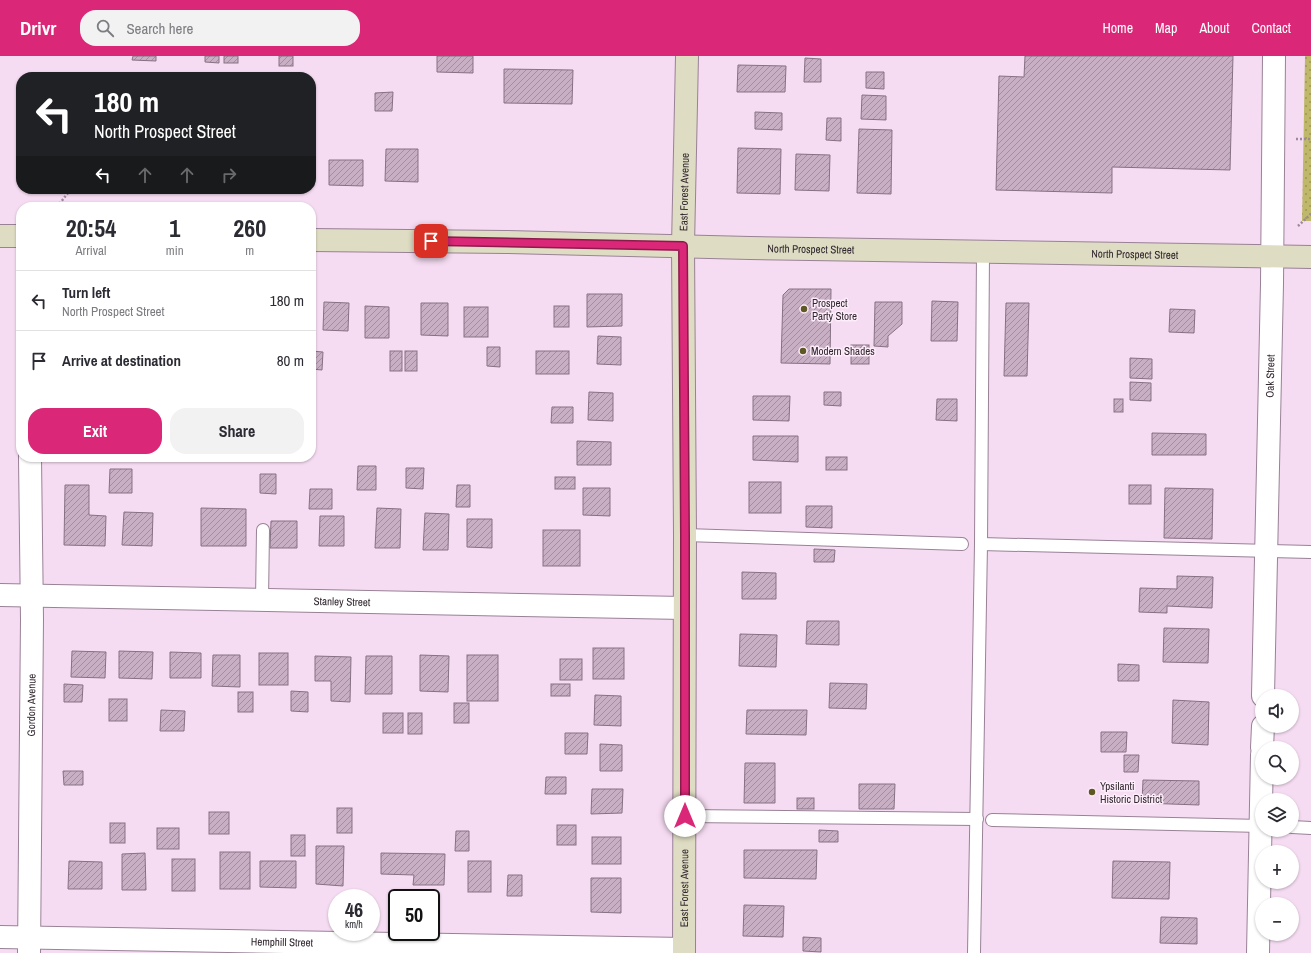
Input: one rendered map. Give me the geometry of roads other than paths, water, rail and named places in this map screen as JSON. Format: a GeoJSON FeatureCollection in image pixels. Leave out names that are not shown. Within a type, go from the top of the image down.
{"type":"FeatureCollection","features":[{"type":"Feature","properties":{"kind":"main road","name":"East Forest Avenue"},"geometry":{"type":"LineString","coordinates":[[684,951],[685,535],[683,246],[687,56]]}},
{"type":"Feature","properties":{"kind":"main road"},"geometry":{"type":"LineString","coordinates":[[0,236],[16,236]]}},
{"type":"Feature","properties":{"kind":"main road","name":"North Prospect Street"},"geometry":{"type":"LineString","coordinates":[[316,240],[506,242],[1311,257]]}},
{"type":"Feature","properties":{"kind":"street","name":"Oak Street"},"geometry":{"type":"LineString","coordinates":[[1263,689],[1274,56]]}},
{"type":"Feature","properties":{"kind":"street","name":"Gordon Avenue"},"geometry":{"type":"LineString","coordinates":[[29,945],[32,595],[30,462]]}},
{"type":"Feature","properties":{"kind":"street","name":"Stanley Street"},"geometry":{"type":"LineString","coordinates":[[0,595],[684,608]]}},
{"type":"Feature","properties":{"kind":"street"},"geometry":{"type":"LineString","coordinates":[[1258,953],[1261,837]]}},
{"type":"Feature","properties":{"kind":"street","name":"Hemphill Street"},"geometry":{"type":"LineString","coordinates":[[0,937],[29,945],[684,951]]}},
{"type":"Feature","properties":{"kind":"lane"},"geometry":{"type":"LineString","coordinates":[[974,953],[981,544],[983,252]]}},
{"type":"Feature","properties":{"kind":"lane"},"geometry":{"type":"LineString","coordinates":[[262,600],[263,530]]}},
{"type":"Feature","properties":{"kind":"lane"},"geometry":{"type":"LineString","coordinates":[[685,535],[962,544]]}},
{"type":"Feature","properties":{"kind":"lane"},"geometry":{"type":"LineString","coordinates":[[981,544],[1311,552]]}},
{"type":"Feature","properties":{"kind":"lane"},"geometry":{"type":"LineString","coordinates":[[685,816],[977,819]]}},
{"type":"Feature","properties":{"kind":"lane"},"geometry":{"type":"LineString","coordinates":[[992,820],[1255,826]]}},
{"type":"Feature","properties":{"kind":"lane"},"geometry":{"type":"LineString","coordinates":[[1299,827],[1311,828]]}},
{"type":"Feature","properties":{"kind":"place","name":"Prospect Party Store"},"geometry":{"type":"Point","coordinates":[804,309]}},
{"type":"Feature","properties":{"kind":"place","name":"Modern Shades"},"geometry":{"type":"Point","coordinates":[803,351]}},
{"type":"Feature","properties":{"kind":"place","name":"Ypsilanti Historic District"},"geometry":{"type":"Point","coordinates":[1092,792]}}]}
